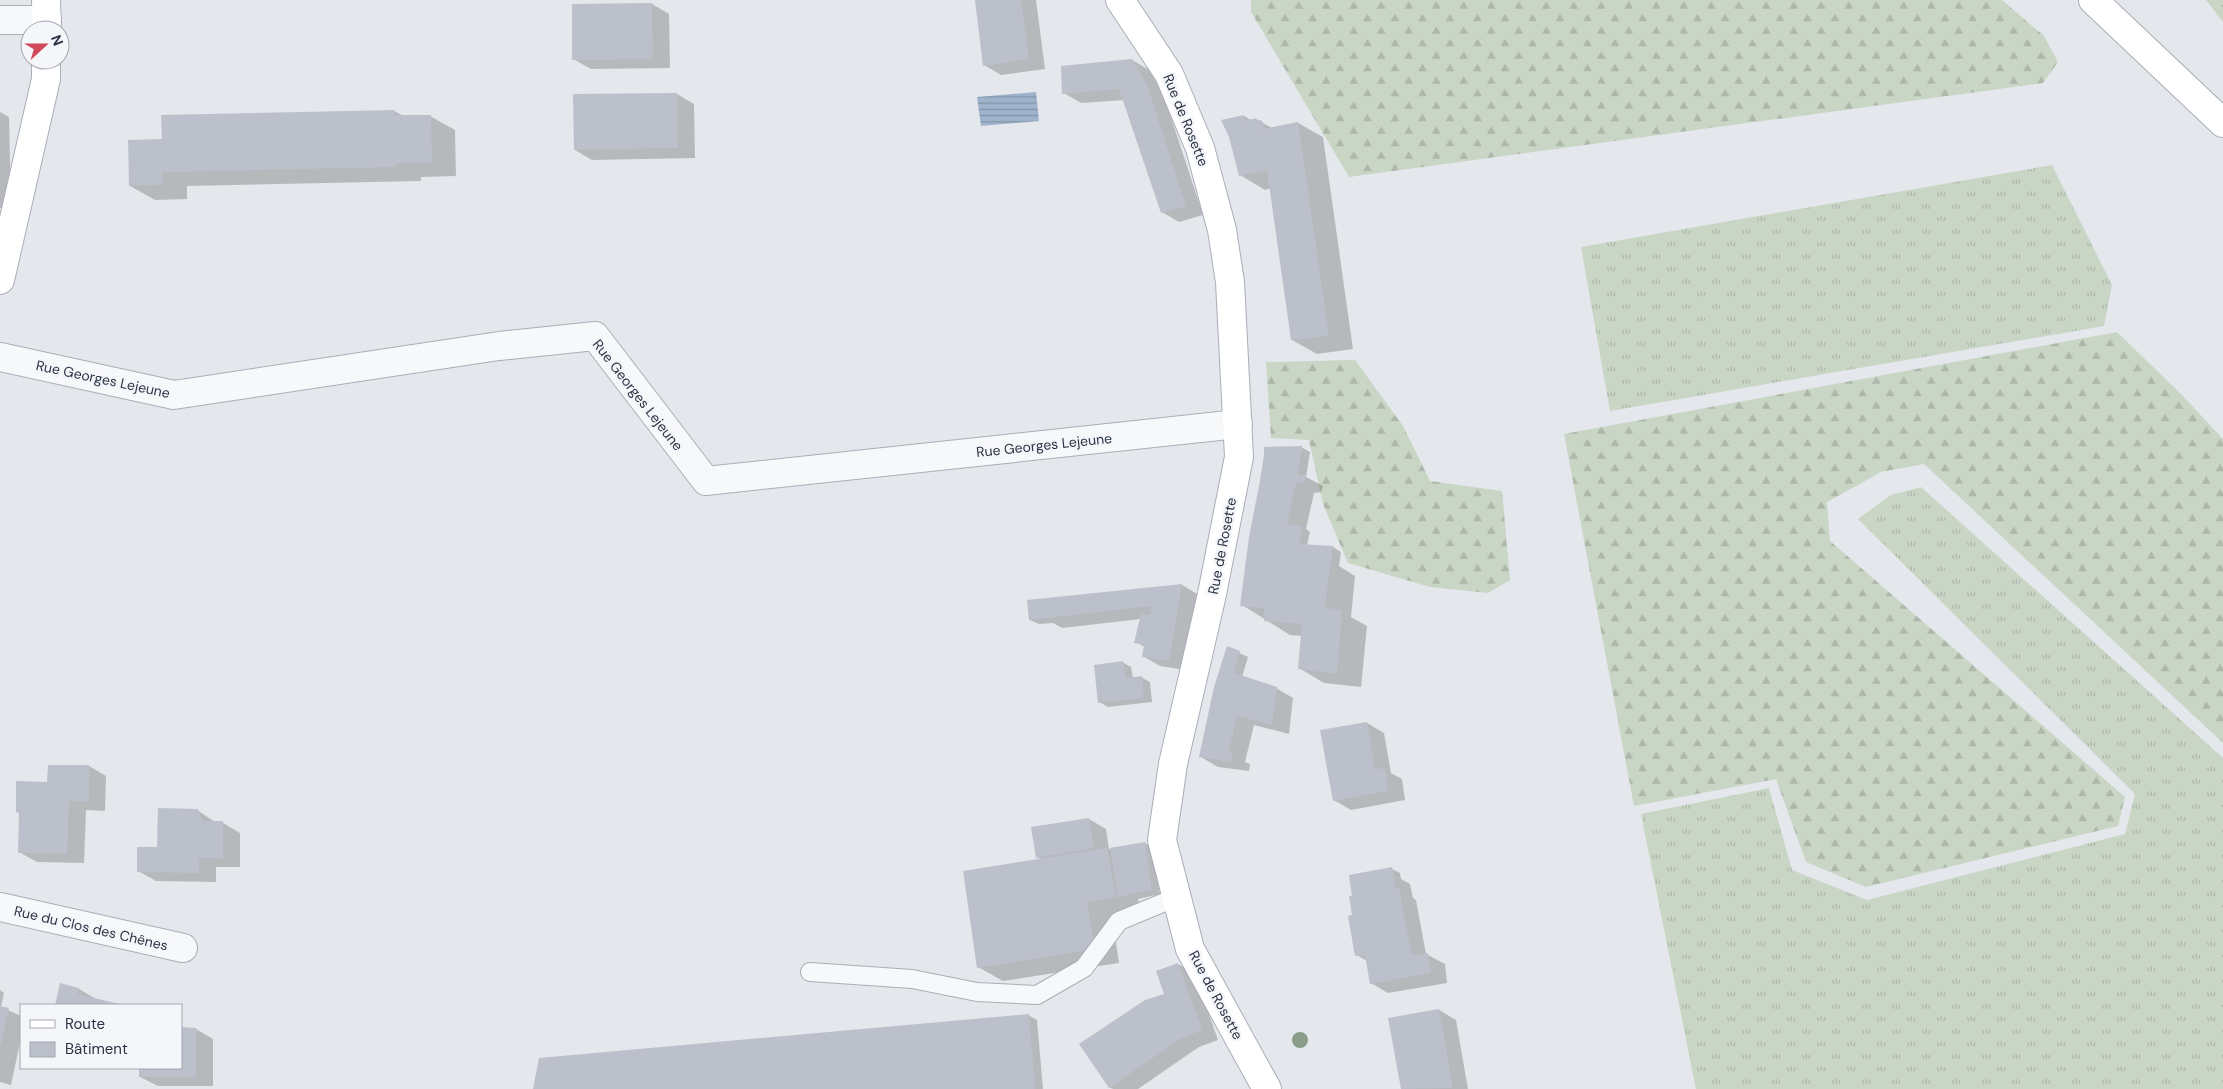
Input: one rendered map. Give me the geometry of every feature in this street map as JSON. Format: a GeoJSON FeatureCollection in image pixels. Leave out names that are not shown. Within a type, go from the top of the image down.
{"type":"FeatureCollection","features":[{"type":"Feature","properties":{"kind":"street","name":"Rue de Rosette"},"geometry":{"type":"LineString","coordinates":[[1120,0],[1170,74],[1200,148],[1222,230],[1230,282],[1239,457],[1212,594],[1173,764],[1162,840],[1190,949],[1262,1087]]}},
{"type":"Feature","properties":{"kind":"street"},"geometry":{"type":"LineString","coordinates":[[2104,4],[2223,123]]}},
{"type":"Feature","properties":{"kind":"street"},"geometry":{"type":"LineString","coordinates":[[0,20],[46,17]]}},
{"type":"Feature","properties":{"kind":"street"},"geometry":{"type":"LineString","coordinates":[[0,280],[46,79],[46,70]]}},
{"type":"Feature","properties":{"kind":"street","name":"Rue Georges Lejeune"},"geometry":{"type":"LineString","coordinates":[[0,357],[174,395],[500,346],[596,336],[706,480],[1238,424]]}},
{"type":"Feature","properties":{"kind":"street","name":"Rue du Clos des Chênes"},"geometry":{"type":"LineString","coordinates":[[0,907],[182,948]]}},
{"type":"Feature","properties":{"kind":"lane"},"geometry":{"type":"LineString","coordinates":[[810,972],[912,979],[976,992],[1037,995],[1084,968],[1119,920],[1177,897]]}},
{"type":"Feature","properties":{"kind":"green space"},"geometry":{"type":"Polygon","coordinates":[[[1251,0],[2002,0],[2044,36],[2058,62],[2043,83],[1349,177],[1251,12],[1251,0]]]}},
{"type":"Feature","properties":{"kind":"green space"},"geometry":{"type":"Polygon","coordinates":[[[2206,0],[2223,0],[2223,22],[2206,0]]]}},
{"type":"Feature","properties":{"kind":"green space"},"geometry":{"type":"Polygon","coordinates":[[[2052,165],[2112,285],[2104,326],[1610,411],[1581,247],[2052,165]]]}},
{"type":"Feature","properties":{"kind":"green space"},"geometry":{"type":"Polygon","coordinates":[[[2117,332],[2182,395],[2223,439],[2223,743],[1924,464],[1881,472],[1827,502],[1830,541],[2125,797],[2118,826],[1866,887],[1806,862],[1776,779],[1634,806],[1564,434],[2117,332]]]}},
{"type":"Feature","properties":{"kind":"green space"},"geometry":{"type":"Polygon","coordinates":[[[1355,360],[1403,426],[1430,481],[1502,491],[1510,580],[1488,593],[1430,587],[1348,563],[1323,504],[1309,440],[1271,438],[1266,362],[1355,360]]]}},
{"type":"Feature","properties":{"kind":"green space"},"geometry":{"type":"Polygon","coordinates":[[[1921,487],[2223,758],[2223,1089],[1696,1089],[1641,814],[1769,788],[1792,870],[1867,900],[2125,834],[2135,794],[1858,519],[1891,495],[1921,487]]]}},
{"type":"Feature","properties":{"kind":"water"},"geometry":{"type":"Polygon","coordinates":[[[1036,92],[1039,121],[981,126],[977,97],[1036,92]]]}},
{"type":"Feature","properties":{"kind":"building"},"geometry":{"type":"Polygon","coordinates":[[[975,0],[1021,0],[1029,59],[983,66],[975,0]]]}},
{"type":"Feature","properties":{"kind":"building"},"geometry":{"type":"Polygon","coordinates":[[[652,3],[653,59],[572,60],[572,4],[652,3]]]}},
{"type":"Feature","properties":{"kind":"building"},"geometry":{"type":"Polygon","coordinates":[[[1132,59],[1147,85],[1186,206],[1161,213],[1119,89],[1062,94],[1061,66],[1132,59]]]}},
{"type":"Feature","properties":{"kind":"building"},"geometry":{"type":"Polygon","coordinates":[[[677,93],[678,148],[574,150],[573,94],[677,93]]]}},
{"type":"Feature","properties":{"kind":"building"},"geometry":{"type":"Polygon","coordinates":[[[395,110],[395,115],[431,115],[432,163],[396,163],[396,167],[163,172],[163,185],[129,186],[128,140],[162,139],[161,115],[395,110]]]}},
{"type":"Feature","properties":{"kind":"building"},"geometry":{"type":"Polygon","coordinates":[[[1244,115],[1245,121],[1256,118],[1257,121],[1261,120],[1264,124],[1263,129],[1298,122],[1329,336],[1291,340],[1267,170],[1239,176],[1229,137],[1221,120],[1244,115]]]}},
{"type":"Feature","properties":{"kind":"building"},"geometry":{"type":"Polygon","coordinates":[[[1302,446],[1298,475],[1306,475],[1304,483],[1296,483],[1287,524],[1302,526],[1299,544],[1333,546],[1325,607],[1342,611],[1337,674],[1298,669],[1302,624],[1264,621],[1264,608],[1240,606],[1249,537],[1264,460],[1264,447],[1302,446]]]}},
{"type":"Feature","properties":{"kind":"building"},"geometry":{"type":"Polygon","coordinates":[[[1182,584],[1169,661],[1142,657],[1144,645],[1134,643],[1141,614],[1150,615],[1151,606],[1029,620],[1027,600],[1182,584]]]}},
{"type":"Feature","properties":{"kind":"building"},"geometry":{"type":"Polygon","coordinates":[[[1227,646],[1240,651],[1234,673],[1277,687],[1272,725],[1237,716],[1229,751],[1233,753],[1231,762],[1199,757],[1214,687],[1227,646]]]}},
{"type":"Feature","properties":{"kind":"building"},"geometry":{"type":"Polygon","coordinates":[[[1123,661],[1126,678],[1142,676],[1144,698],[1098,703],[1094,665],[1123,661]]]}},
{"type":"Feature","properties":{"kind":"building"},"geometry":{"type":"Polygon","coordinates":[[[1367,722],[1375,769],[1385,768],[1388,791],[1333,801],[1320,730],[1367,722]]]}},
{"type":"Feature","properties":{"kind":"building"},"geometry":{"type":"Polygon","coordinates":[[[48,765],[89,765],[89,802],[69,801],[67,854],[18,853],[19,813],[16,812],[16,781],[47,782],[48,765]]]}},
{"type":"Feature","properties":{"kind":"building"},"geometry":{"type":"Polygon","coordinates":[[[158,808],[198,809],[202,821],[223,821],[223,858],[199,858],[199,873],[137,872],[137,847],[157,847],[158,808]]]}},
{"type":"Feature","properties":{"kind":"building"},"geometry":{"type":"Polygon","coordinates":[[[1089,818],[1094,848],[1036,858],[1031,827],[1089,818]]]}},
{"type":"Feature","properties":{"kind":"building"},"geometry":{"type":"Polygon","coordinates":[[[1145,842],[1152,890],[1118,897],[1110,848],[1145,842]]]}},
{"type":"Feature","properties":{"kind":"building"},"geometry":{"type":"Polygon","coordinates":[[[1107,848],[1116,897],[1087,902],[1095,949],[977,968],[963,871],[1107,848]]]}},
{"type":"Feature","properties":{"kind":"building"},"geometry":{"type":"Polygon","coordinates":[[[1392,867],[1396,889],[1399,888],[1412,955],[1428,953],[1431,973],[1370,984],[1365,955],[1355,956],[1348,916],[1352,915],[1349,896],[1352,896],[1349,875],[1392,867]]]}},
{"type":"Feature","properties":{"kind":"building"},"geometry":{"type":"Polygon","coordinates":[[[1178,963],[1202,1030],[1182,1038],[1109,1088],[1079,1044],[1145,1000],[1164,994],[1156,971],[1178,963]]]}},
{"type":"Feature","properties":{"kind":"building"},"geometry":{"type":"Polygon","coordinates":[[[60,983],[79,988],[78,994],[119,1004],[55,1004],[60,983]]]}},
{"type":"Feature","properties":{"kind":"building"},"geometry":{"type":"Polygon","coordinates":[[[0,1006],[9,1008],[1,1044],[0,1044],[0,1006]]]}},
{"type":"Feature","properties":{"kind":"building"},"geometry":{"type":"Polygon","coordinates":[[[1439,1009],[1453,1088],[1401,1089],[1388,1018],[1439,1009]]]}},
{"type":"Feature","properties":{"kind":"building"},"geometry":{"type":"Polygon","coordinates":[[[1029,1014],[1035,1089],[533,1089],[539,1058],[1029,1014]]]}},
{"type":"Feature","properties":{"kind":"building"},"geometry":{"type":"Polygon","coordinates":[[[182,1027],[196,1028],[196,1077],[139,1077],[139,1069],[182,1069],[182,1027]]]}}]}
